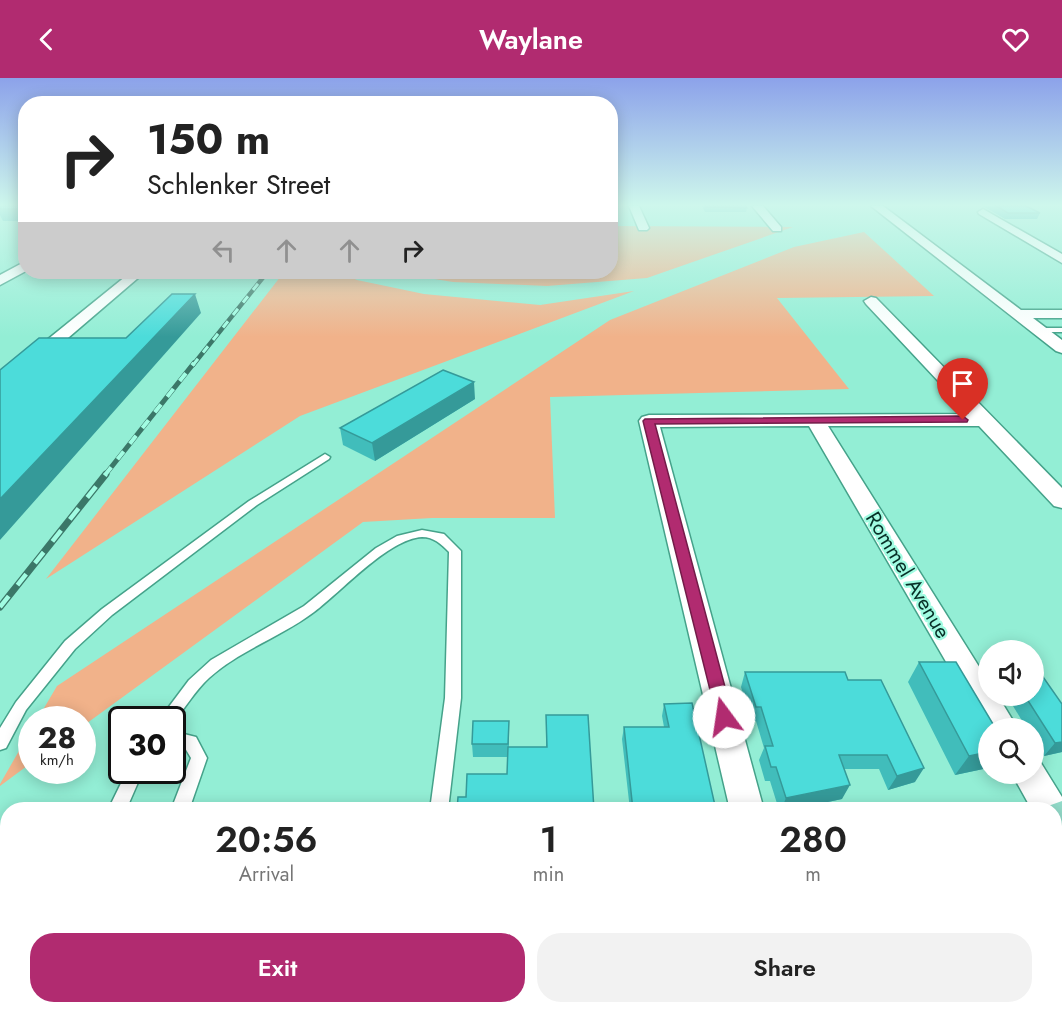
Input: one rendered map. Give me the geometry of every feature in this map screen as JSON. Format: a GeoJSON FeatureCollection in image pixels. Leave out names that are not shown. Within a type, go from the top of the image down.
{"type":"FeatureCollection","features":[{"type":"Feature","properties":{"kind":"street"},"geometry":{"type":"LineString","coordinates":[[933,250],[1060,345]]}},
{"type":"Feature","properties":{"kind":"street"},"geometry":{"type":"LineString","coordinates":[[1046,250],[1062,259]]}},
{"type":"Feature","properties":{"kind":"street"},"geometry":{"type":"LineString","coordinates":[[0,281],[18,270]]}},
{"type":"Feature","properties":{"kind":"street"},"geometry":{"type":"LineString","coordinates":[[0,387],[130,279]]}},
{"type":"Feature","properties":{"kind":"street"},"geometry":{"type":"LineString","coordinates":[[871,301],[1062,501]]}},
{"type":"Feature","properties":{"kind":"street"},"geometry":{"type":"LineString","coordinates":[[1017,314],[1062,314]]}},
{"type":"Feature","properties":{"kind":"street"},"geometry":{"type":"LineString","coordinates":[[745,802],[649,421],[984,420]]}},
{"type":"Feature","properties":{"kind":"street","name":"Rommel Avenue"},"geometry":{"type":"LineString","coordinates":[[815,421],[995,718]]}},
{"type":"Feature","properties":{"kind":"street"},"geometry":{"type":"LineString","coordinates":[[1035,784],[1045,802]]}},
{"type":"Feature","properties":{"kind":"lane"},"geometry":{"type":"LineString","coordinates":[[1038,330],[1062,330]]}},
{"type":"Feature","properties":{"kind":"lane"},"geometry":{"type":"LineString","coordinates":[[0,743],[21,706],[70,645],[107,612],[253,503],[325,458]]}},
{"type":"Feature","properties":{"kind":"lane"},"geometry":{"type":"LineString","coordinates":[[178,706],[204,674],[244,645],[309,609],[377,552],[398,539],[432,534],[448,540],[455,551],[453,698],[440,802]]}},
{"type":"Feature","properties":{"kind":"lane"},"geometry":{"type":"LineString","coordinates":[[183,802],[199,758],[190,742],[186,741]]}},
{"type":"Feature","properties":{"kind":"lane"},"geometry":{"type":"LineString","coordinates":[[121,802],[129,784]]}},
{"type":"Feature","properties":{"kind":"shaded area"},"geometry":{"type":"Polygon","coordinates":[[[618,250],[728,250],[647,278],[547,286],[453,282],[434,279],[618,279],[618,250]]]}},
{"type":"Feature","properties":{"kind":"shaded area"},"geometry":{"type":"Polygon","coordinates":[[[787,250],[883,250],[934,296],[777,298],[849,389],[550,397],[555,518],[432,518],[363,522],[96,717],[96,706],[45,706],[57,686],[610,320],[787,250]]]}},
{"type":"Feature","properties":{"kind":"shaded area"},"geometry":{"type":"Polygon","coordinates":[[[279,279],[355,279],[424,294],[540,305],[634,291],[300,416],[46,579],[279,279]]]}},
{"type":"Feature","properties":{"kind":"shaded area"},"geometry":{"type":"Polygon","coordinates":[[[18,753],[18,773],[0,786],[18,753]]]}},
{"type":"Feature","properties":{"kind":"building"},"geometry":{"type":"Polygon","coordinates":[[[172,294],[195,294],[0,499],[0,370],[39,338],[126,338],[172,294]]]}},
{"type":"Feature","properties":{"kind":"building"},"geometry":{"type":"Polygon","coordinates":[[[443,370],[474,382],[372,443],[340,428],[443,370]]]}},
{"type":"Feature","properties":{"kind":"building"},"geometry":{"type":"Polygon","coordinates":[[[919,662],[956,662],[978,699],[978,706],[982,706],[989,718],[978,718],[978,754],[969,756],[919,662]]]}},
{"type":"Feature","properties":{"kind":"building"},"geometry":{"type":"Polygon","coordinates":[[[745,672],[845,672],[848,680],[881,680],[924,768],[897,776],[887,755],[839,755],[850,785],[786,798],[776,767],[771,767],[765,746],[773,746],[761,707],[756,707],[745,672]]]}},
{"type":"Feature","properties":{"kind":"building"},"geometry":{"type":"Polygon","coordinates":[[[1044,678],[1062,704],[1062,742],[1055,743],[1044,726],[1044,718],[1039,718],[1031,706],[1044,706],[1044,678]]]}},
{"type":"Feature","properties":{"kind":"building"},"geometry":{"type":"Polygon","coordinates":[[[692,703],[714,802],[632,802],[624,727],[669,727],[664,704],[692,703]]]}},
{"type":"Feature","properties":{"kind":"building"},"geometry":{"type":"Polygon","coordinates":[[[546,715],[588,715],[593,802],[458,802],[458,797],[466,797],[467,774],[507,774],[508,747],[547,747],[546,715]]]}},
{"type":"Feature","properties":{"kind":"building"},"geometry":{"type":"Polygon","coordinates":[[[473,721],[509,721],[508,744],[472,744],[473,721]]]}},
{"type":"Feature","properties":{"kind":"railway"},"geometry":{"type":"LineString","coordinates":[[193,365],[262,279]]}},
{"type":"Feature","properties":{"kind":"railway"},"geometry":{"type":"LineString","coordinates":[[105,475],[194,363]]}},
{"type":"Feature","properties":{"kind":"railway"},"geometry":{"type":"LineString","coordinates":[[0,607],[106,474]]}},
{"type":"Feature","properties":{"kind":"route"},"geometry":{"type":"LineString","coordinates":[[724,717],[649,421],[963,420]]}}]}
